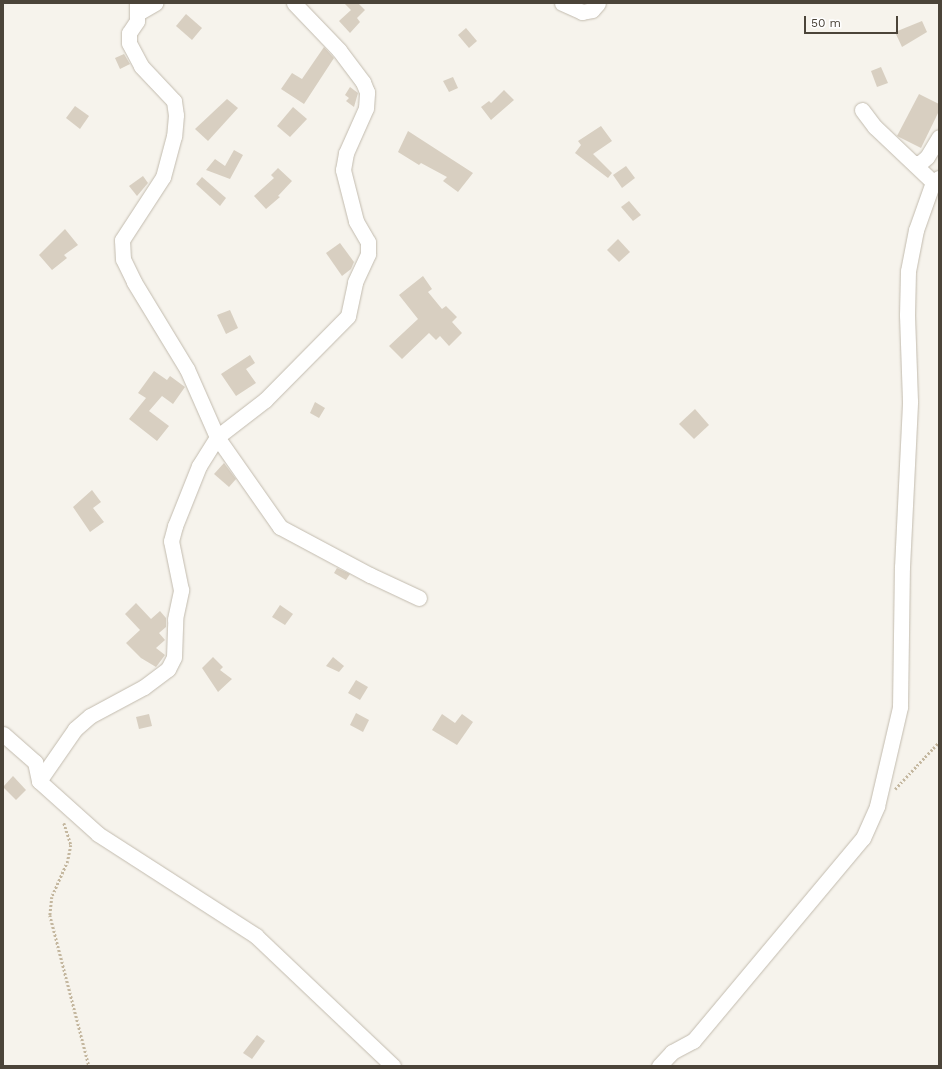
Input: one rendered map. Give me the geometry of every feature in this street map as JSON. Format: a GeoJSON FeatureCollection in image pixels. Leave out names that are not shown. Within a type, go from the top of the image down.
{"type":"FeatureCollection","features":[{"type":"Feature","properties":{"kind":"street"},"geometry":{"type":"LineString","coordinates":[[155,3],[138,8],[136,21],[129,33],[128,43],[141,66],[174,101],[174,136],[163,177],[122,240],[123,259],[152,316],[187,369],[204,404],[217,437],[280,527],[370,575],[419,598]]}},
{"type":"Feature","properties":{"kind":"street"},"geometry":{"type":"LineString","coordinates":[[39,781],[75,729],[90,716],[161,675],[168,669],[174,658],[175,618],[181,590],[171,541],[174,526],[199,466],[217,437],[265,400],[342,324],[348,316],[354,282],[368,254],[368,242],[356,221],[343,176],[346,153],[366,108],[367,92],[363,82],[339,50],[294,3]]}},
{"type":"Feature","properties":{"kind":"street"},"geometry":{"type":"LineString","coordinates":[[562,3],[582,12],[592,10],[598,3]]}},
{"type":"Feature","properties":{"kind":"street"},"geometry":{"type":"LineString","coordinates":[[660,1066],[672,1052],[693,1041],[862,838],[877,806],[900,707],[902,567],[910,401],[907,315],[908,270],[916,230],[936,180],[914,163],[875,127],[862,110]]}},
{"type":"Feature","properties":{"kind":"street"},"geometry":{"type":"LineString","coordinates":[[914,163],[920,163],[928,157],[939,137]]}},
{"type":"Feature","properties":{"kind":"street"},"geometry":{"type":"LineString","coordinates":[[3,734],[35,762],[39,781],[98,834],[256,936],[378,1061],[393,1066]]}},
{"type":"Feature","properties":{"kind":"path"},"geometry":{"type":"LineString","coordinates":[[894,790],[939,742]]}},
{"type":"Feature","properties":{"kind":"path"},"geometry":{"type":"LineString","coordinates":[[62,817],[71,845],[68,861],[52,897],[50,915],[89,1066]]}},
{"type":"Feature","properties":{"kind":"building"},"geometry":{"type":"Polygon","coordinates":[[[344,3],[358,3],[365,10],[357,18],[360,22],[350,33],[339,21],[351,10],[344,3]]]}},
{"type":"Feature","properties":{"kind":"building"},"geometry":{"type":"Polygon","coordinates":[[[186,14],[202,28],[192,40],[176,26],[186,14]]]}},
{"type":"Feature","properties":{"kind":"building"},"geometry":{"type":"Polygon","coordinates":[[[922,21],[927,32],[902,47],[895,32],[922,21]]]}},
{"type":"Feature","properties":{"kind":"building"},"geometry":{"type":"Polygon","coordinates":[[[466,28],[477,41],[469,48],[458,35],[466,28]]]}},
{"type":"Feature","properties":{"kind":"building"},"geometry":{"type":"Polygon","coordinates":[[[324,47],[334,58],[304,104],[281,89],[292,73],[302,79],[324,47]]]}},
{"type":"Feature","properties":{"kind":"building"},"geometry":{"type":"Polygon","coordinates":[[[124,54],[130,64],[120,69],[115,58],[124,54]]]}},
{"type":"Feature","properties":{"kind":"building"},"geometry":{"type":"Polygon","coordinates":[[[881,67],[888,83],[877,87],[871,71],[881,67]]]}},
{"type":"Feature","properties":{"kind":"building"},"geometry":{"type":"Polygon","coordinates":[[[453,77],[458,88],[449,92],[443,81],[453,77]]]}},
{"type":"Feature","properties":{"kind":"building"},"geometry":{"type":"Polygon","coordinates":[[[350,87],[358,93],[354,107],[346,101],[349,98],[345,95],[350,87]]]}},
{"type":"Feature","properties":{"kind":"building"},"geometry":{"type":"Polygon","coordinates":[[[504,90],[514,100],[491,120],[481,107],[489,101],[491,103],[504,90]]]}},
{"type":"Feature","properties":{"kind":"building"},"geometry":{"type":"Polygon","coordinates":[[[919,94],[939,104],[939,111],[921,148],[897,136],[919,94]]]}},
{"type":"Feature","properties":{"kind":"building"},"geometry":{"type":"Polygon","coordinates":[[[227,99],[238,108],[208,141],[195,129],[227,99]]]}},
{"type":"Feature","properties":{"kind":"building"},"geometry":{"type":"Polygon","coordinates":[[[75,106],[89,116],[80,129],[66,118],[75,106]]]}},
{"type":"Feature","properties":{"kind":"building"},"geometry":{"type":"Polygon","coordinates":[[[293,107],[307,119],[290,137],[277,126],[293,107]]]}},
{"type":"Feature","properties":{"kind":"building"},"geometry":{"type":"Polygon","coordinates":[[[601,126],[612,141],[593,154],[612,173],[608,178],[575,153],[581,145],[578,141],[601,126]]]}},
{"type":"Feature","properties":{"kind":"building"},"geometry":{"type":"Polygon","coordinates":[[[408,131],[473,173],[458,192],[443,181],[447,177],[421,163],[419,165],[398,152],[408,131]]]}},
{"type":"Feature","properties":{"kind":"building"},"geometry":{"type":"Polygon","coordinates":[[[234,150],[243,155],[230,179],[206,170],[215,159],[225,166],[234,150]]]}},
{"type":"Feature","properties":{"kind":"building"},"geometry":{"type":"Polygon","coordinates":[[[626,166],[635,178],[622,188],[613,175],[626,166]]]}},
{"type":"Feature","properties":{"kind":"building"},"geometry":{"type":"Polygon","coordinates":[[[278,168],[292,181],[278,196],[280,197],[266,209],[254,196],[274,178],[271,175],[278,168]]]}},
{"type":"Feature","properties":{"kind":"building"},"geometry":{"type":"Polygon","coordinates":[[[143,176],[148,183],[137,196],[129,186],[143,176]]]}},
{"type":"Feature","properties":{"kind":"building"},"geometry":{"type":"Polygon","coordinates":[[[202,177],[226,198],[220,206],[196,184],[202,177]]]}},
{"type":"Feature","properties":{"kind":"building"},"geometry":{"type":"Polygon","coordinates":[[[629,201],[641,215],[633,221],[621,207],[629,201]]]}},
{"type":"Feature","properties":{"kind":"building"},"geometry":{"type":"Polygon","coordinates":[[[65,229],[78,245],[64,255],[67,258],[52,270],[39,255],[65,229]]]}},
{"type":"Feature","properties":{"kind":"building"},"geometry":{"type":"Polygon","coordinates":[[[618,239],[630,252],[619,262],[607,250],[618,239]]]}},
{"type":"Feature","properties":{"kind":"building"},"geometry":{"type":"Polygon","coordinates":[[[340,243],[354,262],[351,269],[342,276],[326,253],[340,243]]]}},
{"type":"Feature","properties":{"kind":"building"},"geometry":{"type":"Polygon","coordinates":[[[423,276],[432,289],[428,292],[442,309],[446,306],[457,317],[452,322],[462,333],[449,346],[440,336],[436,340],[429,333],[402,359],[389,346],[418,319],[399,295],[423,276]]]}},
{"type":"Feature","properties":{"kind":"building"},"geometry":{"type":"Polygon","coordinates":[[[230,310],[238,328],[226,334],[217,315],[230,310]]]}},
{"type":"Feature","properties":{"kind":"building"},"geometry":{"type":"Polygon","coordinates":[[[250,355],[255,363],[246,369],[256,383],[236,396],[221,374],[250,355]]]}},
{"type":"Feature","properties":{"kind":"building"},"geometry":{"type":"Polygon","coordinates":[[[154,371],[167,380],[170,376],[185,387],[173,404],[162,396],[149,411],[169,426],[157,441],[129,419],[146,398],[138,393],[154,371]]]}},
{"type":"Feature","properties":{"kind":"building"},"geometry":{"type":"Polygon","coordinates":[[[315,402],[325,408],[319,418],[310,413],[315,402]]]}},
{"type":"Feature","properties":{"kind":"building"},"geometry":{"type":"Polygon","coordinates":[[[695,409],[709,425],[694,439],[679,424],[695,409]]]}},
{"type":"Feature","properties":{"kind":"building"},"geometry":{"type":"Polygon","coordinates":[[[224,463],[236,479],[229,487],[214,474],[224,463]]]}},
{"type":"Feature","properties":{"kind":"building"},"geometry":{"type":"Polygon","coordinates":[[[92,490],[101,502],[93,508],[104,522],[90,532],[73,507],[92,490]]]}},
{"type":"Feature","properties":{"kind":"building"},"geometry":{"type":"Polygon","coordinates":[[[337,568],[350,574],[346,580],[334,573],[337,568]]]}},
{"type":"Feature","properties":{"kind":"building"},"geometry":{"type":"Polygon","coordinates":[[[136,603],[151,619],[160,611],[166,618],[166,627],[159,633],[165,640],[156,648],[165,655],[156,667],[141,658],[126,643],[140,630],[125,614],[136,603]]]}},
{"type":"Feature","properties":{"kind":"building"},"geometry":{"type":"Polygon","coordinates":[[[280,605],[293,614],[285,625],[272,617],[280,605]]]}},
{"type":"Feature","properties":{"kind":"building"},"geometry":{"type":"Polygon","coordinates":[[[213,657],[223,667],[220,670],[232,679],[218,692],[202,668],[213,657]]]}},
{"type":"Feature","properties":{"kind":"building"},"geometry":{"type":"Polygon","coordinates":[[[333,657],[344,666],[339,672],[326,666],[333,657]]]}},
{"type":"Feature","properties":{"kind":"building"},"geometry":{"type":"Polygon","coordinates":[[[356,680],[368,687],[360,700],[348,693],[356,680]]]}},
{"type":"Feature","properties":{"kind":"building"},"geometry":{"type":"Polygon","coordinates":[[[356,713],[369,720],[363,732],[350,725],[356,713]]]}},
{"type":"Feature","properties":{"kind":"building"},"geometry":{"type":"Polygon","coordinates":[[[149,714],[152,726],[139,729],[136,717],[149,714]]]}},
{"type":"Feature","properties":{"kind":"building"},"geometry":{"type":"Polygon","coordinates":[[[442,714],[455,723],[462,714],[473,722],[457,745],[432,730],[442,714]]]}},
{"type":"Feature","properties":{"kind":"building"},"geometry":{"type":"Polygon","coordinates":[[[13,776],[26,790],[16,800],[3,787],[13,776]]]}},
{"type":"Feature","properties":{"kind":"building"},"geometry":{"type":"Polygon","coordinates":[[[257,1035],[265,1041],[252,1059],[243,1053],[257,1035]]]}}]}
